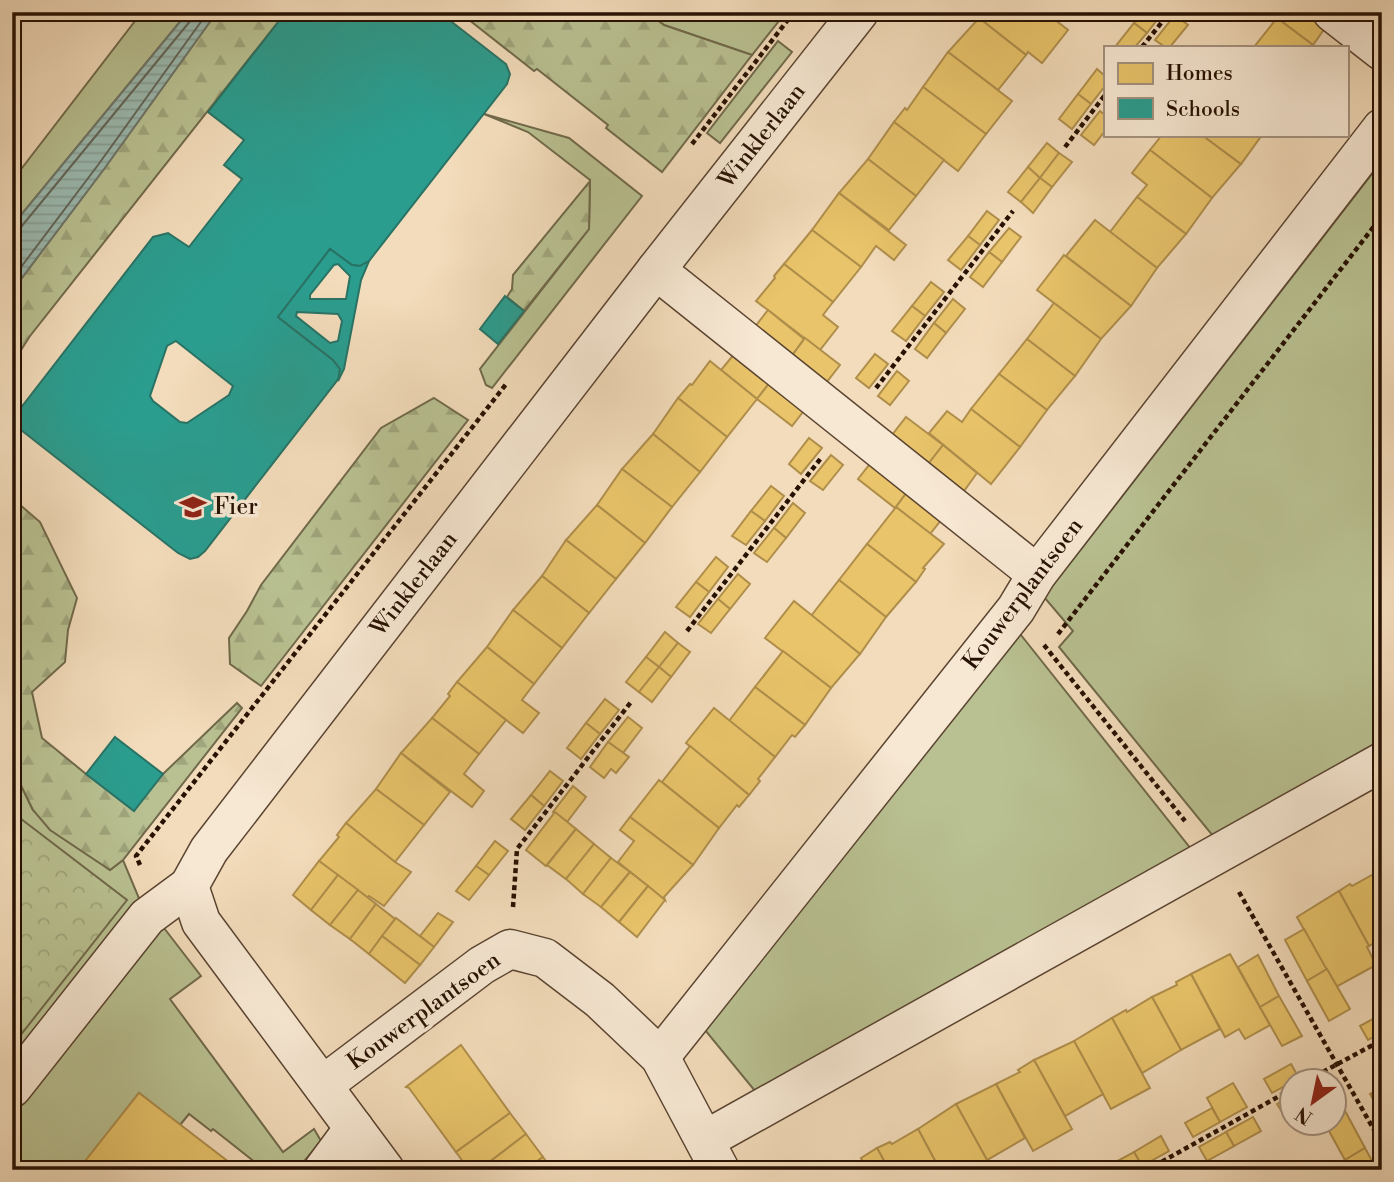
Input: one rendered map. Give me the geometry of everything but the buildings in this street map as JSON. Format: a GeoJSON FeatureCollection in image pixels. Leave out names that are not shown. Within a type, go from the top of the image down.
{"type":"FeatureCollection","features":[{"type":"Feature","properties":{"kind":"street","name":"Winklerlaan"},"geometry":{"type":"LineString","coordinates":[[189,886],[209,850],[656,270],[859,12]]}},
{"type":"Feature","properties":{"kind":"street"},"geometry":{"type":"LineString","coordinates":[[1332,12],[1382,51]]}},
{"type":"Feature","properties":{"kind":"street","name":"Kouwerplantsoen"},"geometry":{"type":"LineString","coordinates":[[660,1057],[1016,609],[1037,574],[1382,128]]}},
{"type":"Feature","properties":{"kind":"street"},"geometry":{"type":"LineString","coordinates":[[656,270],[1037,574]]}},
{"type":"Feature","properties":{"kind":"street","name":"Kouwerplantsoen"},"geometry":{"type":"LineString","coordinates":[[323,1085],[482,965],[510,949],[545,958],[600,1000],[660,1057],[712,1155],[1214,858],[1382,762]]}},
{"type":"Feature","properties":{"kind":"street"},"geometry":{"type":"LineString","coordinates":[[12,1088],[147,917],[189,886],[201,922],[385,1170]]}},
{"type":"Feature","properties":{"kind":"street"},"geometry":{"type":"LineString","coordinates":[[323,1170],[354,1128]]}},
{"type":"Feature","properties":{"kind":"path"},"geometry":{"type":"LineString","coordinates":[[1143,46],[1170,12]]}},
{"type":"Feature","properties":{"kind":"path"},"geometry":{"type":"LineString","coordinates":[[1065,147],[1104,96]]}},
{"type":"Feature","properties":{"kind":"path"},"geometry":{"type":"LineString","coordinates":[[1046,648],[1382,216]]}},
{"type":"Feature","properties":{"kind":"path"},"geometry":{"type":"LineString","coordinates":[[1016,609],[1243,898],[1382,1144]]}},
{"type":"Feature","properties":{"kind":"path"},"geometry":{"type":"LineString","coordinates":[[510,949],[517,849],[631,702]]}},
{"type":"Feature","properties":{"kind":"path"},"geometry":{"type":"LineString","coordinates":[[1337,1065],[1382,1040]]}},
{"type":"Feature","properties":{"kind":"path"},"geometry":{"type":"LineString","coordinates":[[1147,1170],[1278,1097]]}},
{"type":"Feature","properties":{"kind":"green space"},"geometry":{"type":"Polygon","coordinates":[[[142,12],[188,12],[12,226],[12,181],[142,12]]]}},
{"type":"Feature","properties":{"kind":"green space"},"geometry":{"type":"Polygon","coordinates":[[[217,12],[286,12],[30,336],[12,364],[12,291],[217,12]]]}},
{"type":"Feature","properties":{"kind":"green space"},"geometry":{"type":"Polygon","coordinates":[[[459,12],[647,12],[664,25],[752,55],[662,172],[537,69],[534,71],[459,12]]]}},
{"type":"Feature","properties":{"kind":"green space"},"geometry":{"type":"Polygon","coordinates":[[[647,12],[786,12],[752,55],[664,25],[647,12]]]}},
{"type":"Feature","properties":{"kind":"green space"},"geometry":{"type":"Polygon","coordinates":[[[778,41],[792,52],[720,143],[707,133],[778,41]]]}},
{"type":"Feature","properties":{"kind":"green space"},"geometry":{"type":"Polygon","coordinates":[[[484,114],[569,138],[642,196],[492,388],[486,385],[480,369],[589,229],[590,180],[528,132],[484,114]]]}},
{"type":"Feature","properties":{"kind":"green space"},"geometry":{"type":"Polygon","coordinates":[[[1382,161],[1382,742],[1213,836],[1059,647],[1073,631],[1044,597],[1382,161]]]}},
{"type":"Feature","properties":{"kind":"green space"},"geometry":{"type":"Polygon","coordinates":[[[590,181],[589,229],[524,311],[507,297],[512,289],[513,275],[590,181]]]}},
{"type":"Feature","properties":{"kind":"green space"},"geometry":{"type":"Polygon","coordinates":[[[434,398],[468,420],[261,686],[230,664],[229,638],[261,585],[381,428],[434,398]]]}},
{"type":"Feature","properties":{"kind":"green space"},"geometry":{"type":"Polygon","coordinates":[[[12,498],[40,522],[77,598],[68,630],[65,662],[32,692],[42,738],[86,774],[163,774],[237,703],[242,708],[123,860],[110,870],[50,830],[33,810],[12,767],[12,498]]]}},
{"type":"Feature","properties":{"kind":"green space"},"geometry":{"type":"Polygon","coordinates":[[[1017,630],[1191,849],[755,1091],[705,1030],[1017,630]]]}},
{"type":"Feature","properties":{"kind":"green space"},"geometry":{"type":"Polygon","coordinates":[[[12,767],[33,810],[110,870],[123,860],[141,903],[12,1069],[12,767]]]}},
{"type":"Feature","properties":{"kind":"green space"},"geometry":{"type":"Polygon","coordinates":[[[12,812],[127,900],[12,1046],[12,812]]]}},
{"type":"Feature","properties":{"kind":"green space"},"geometry":{"type":"Polygon","coordinates":[[[154,925],[164,928],[201,976],[170,999],[283,1152],[314,1129],[321,1141],[297,1170],[265,1170],[213,1129],[211,1131],[189,1114],[180,1125],[139,1093],[79,1170],[12,1170],[12,1106],[154,925]]]}},
{"type":"Feature","properties":{"kind":"water"},"geometry":{"type":"Polygon","coordinates":[[[188,12],[217,12],[12,291],[12,226],[188,12]]]}},
{"type":"Feature","properties":{"kind":"railway"},"geometry":{"type":"LineString","coordinates":[[12,34],[29,12]]}},
{"type":"Feature","properties":{"kind":"place","name":"Fier"},"geometry":{"type":"Point","coordinates":[193,507]}}]}
